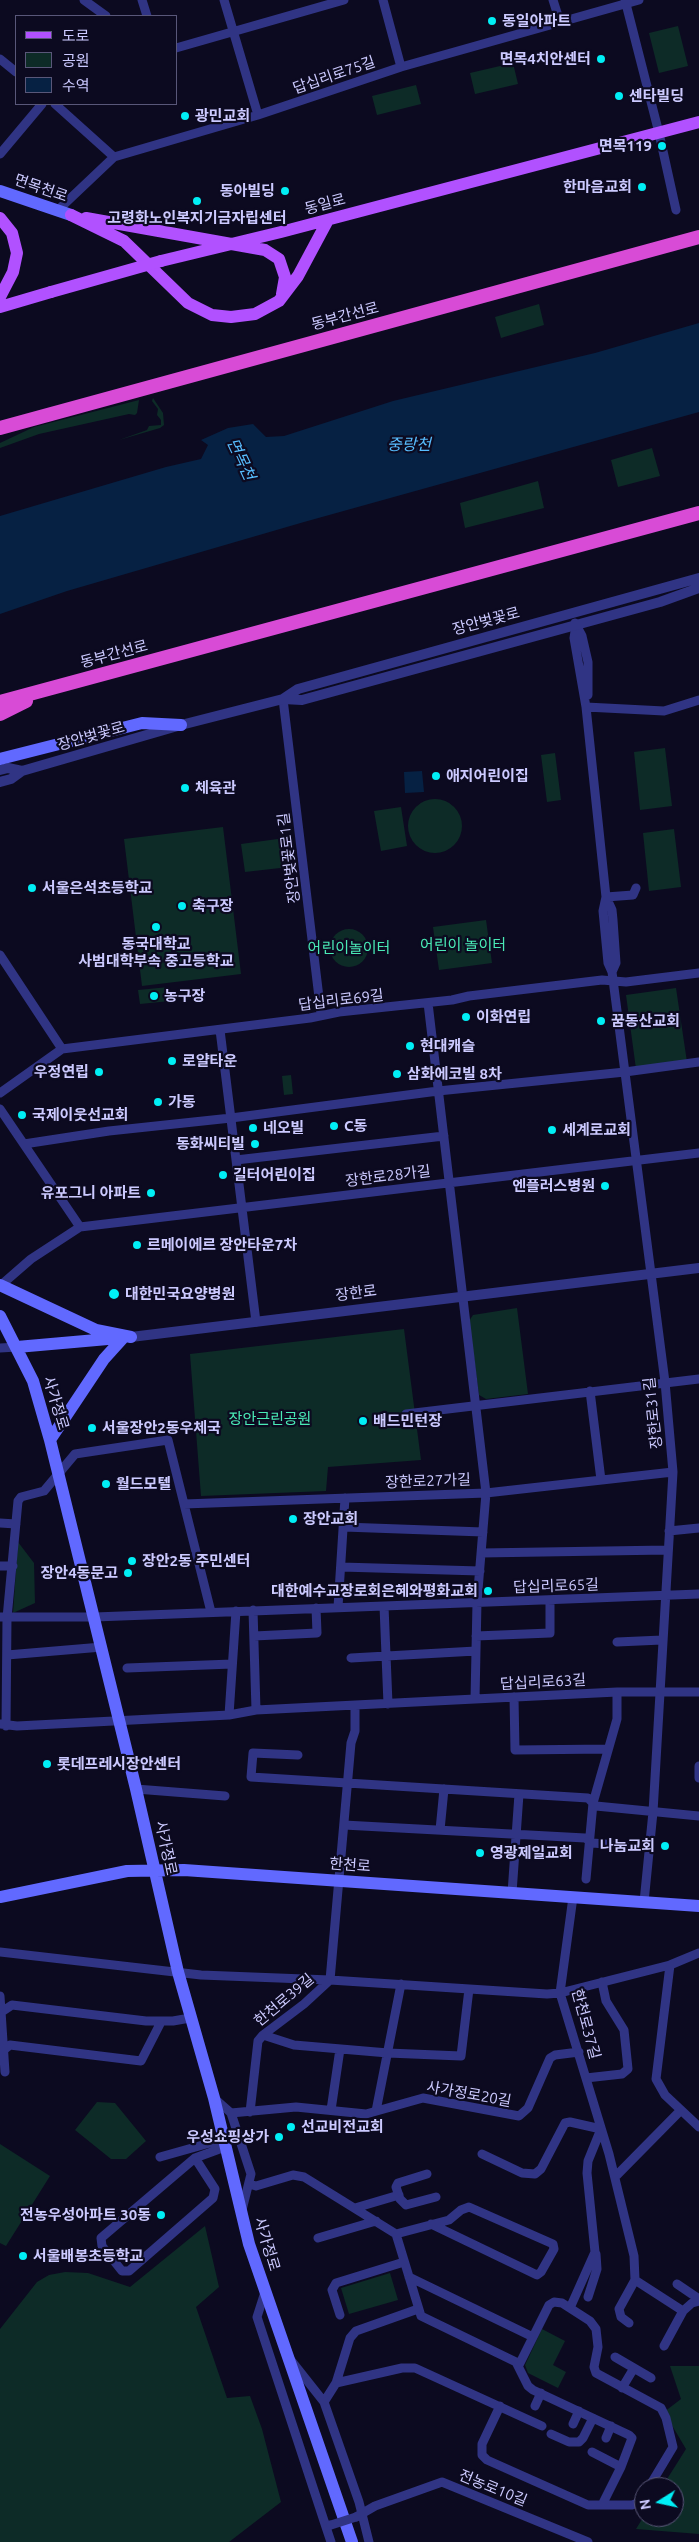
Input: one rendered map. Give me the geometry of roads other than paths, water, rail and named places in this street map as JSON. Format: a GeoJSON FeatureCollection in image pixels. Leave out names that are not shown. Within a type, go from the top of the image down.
{"type":"FeatureCollection","features":[{"type":"Feature","properties":{"kind":"highway","name":"동부간선로"},"geometry":{"type":"LineString","coordinates":[[0,428],[699,237]]}},
{"type":"Feature","properties":{"kind":"highway","name":"동부간선로"},"geometry":{"type":"LineString","coordinates":[[0,702],[699,514]]}},
{"type":"Feature","properties":{"kind":"highway"},"geometry":{"type":"LineString","coordinates":[[0,714],[54,687]]}},
{"type":"Feature","properties":{"kind":"main road","name":"동일로"},"geometry":{"type":"LineString","coordinates":[[0,307],[161,261],[328,220],[699,122]]}},
{"type":"Feature","properties":{"kind":"main road","name":"면목천로"},"geometry":{"type":"LineString","coordinates":[[0,191],[71,215]]}},
{"type":"Feature","properties":{"kind":"main road"},"geometry":{"type":"LineString","coordinates":[[71,215],[265,250],[279,259],[285,277],[279,301]]}},
{"type":"Feature","properties":{"kind":"main road"},"geometry":{"type":"LineString","coordinates":[[71,215],[124,241],[188,303],[212,315],[231,317],[255,314],[279,301],[298,276],[328,220]]}},
{"type":"Feature","properties":{"kind":"main road"},"geometry":{"type":"LineString","coordinates":[[0,218],[12,233],[17,253],[13,272],[0,297]]}},
{"type":"Feature","properties":{"kind":"main road"},"geometry":{"type":"LineString","coordinates":[[0,759],[142,723],[181,726]]}},
{"type":"Feature","properties":{"kind":"main road"},"geometry":{"type":"LineString","coordinates":[[0,1285],[96,1330],[127,1337]]}},
{"type":"Feature","properties":{"kind":"main road","name":"사가정로"},"geometry":{"type":"LineString","coordinates":[[0,1316],[33,1381],[59,1472],[136,1789],[178,1972],[214,2098],[241,2213],[264,2292],[352,2542]]}},
{"type":"Feature","properties":{"kind":"main road"},"geometry":{"type":"LineString","coordinates":[[50,1440],[104,1359],[127,1337]]}},
{"type":"Feature","properties":{"kind":"main road","name":"장한로"},"geometry":{"type":"LineString","coordinates":[[17,1347],[127,1337]]}},
{"type":"Feature","properties":{"kind":"main road","name":"한천로"},"geometry":{"type":"LineString","coordinates":[[0,1897],[127,1871],[154,1870],[339,1880],[699,1906]]}},
{"type":"Feature","properties":{"kind":"street"},"geometry":{"type":"LineString","coordinates":[[84,0],[105,15]]}},
{"type":"Feature","properties":{"kind":"street"},"geometry":{"type":"LineString","coordinates":[[142,0],[146,15]]}},
{"type":"Feature","properties":{"kind":"street"},"geometry":{"type":"LineString","coordinates":[[224,0],[258,115]]}},
{"type":"Feature","properties":{"kind":"street"},"geometry":{"type":"LineString","coordinates":[[178,47],[309,5],[344,0]]}},
{"type":"Feature","properties":{"kind":"street"},"geometry":{"type":"LineString","coordinates":[[383,0],[402,67]]}},
{"type":"Feature","properties":{"kind":"street"},"geometry":{"type":"LineString","coordinates":[[553,0],[560,22]]}},
{"type":"Feature","properties":{"kind":"street","name":"답십리로75길"},"geometry":{"type":"LineString","coordinates":[[57,211],[114,157],[258,115],[402,67],[626,2],[639,0]]}},
{"type":"Feature","properties":{"kind":"street"},"geometry":{"type":"LineString","coordinates":[[626,2],[676,210]]}},
{"type":"Feature","properties":{"kind":"street"},"geometry":{"type":"LineString","coordinates":[[0,59],[15,71]]}},
{"type":"Feature","properties":{"kind":"street"},"geometry":{"type":"LineString","coordinates":[[0,154],[41,105]]}},
{"type":"Feature","properties":{"kind":"street"},"geometry":{"type":"LineString","coordinates":[[56,105],[114,157]]}},
{"type":"Feature","properties":{"kind":"street","name":"장안벚꽃로"},"geometry":{"type":"LineString","coordinates":[[284,699],[298,688],[699,578]]}},
{"type":"Feature","properties":{"kind":"street","name":"장안벚꽃로"},"geometry":{"type":"LineString","coordinates":[[0,782],[11,779],[22,771],[181,726],[284,699],[302,700],[660,602],[699,588]]}},
{"type":"Feature","properties":{"kind":"street"},"geometry":{"type":"LineString","coordinates":[[573,613],[576,625],[582,636],[590,675],[586,707]]}},
{"type":"Feature","properties":{"kind":"street"},"geometry":{"type":"LineString","coordinates":[[576,625],[574,638],[577,658],[580,662],[586,707]]}},
{"type":"Feature","properties":{"kind":"street","name":"장안벚꽃로1길"},"geometry":{"type":"LineString","coordinates":[[284,699],[321,1014]]}},
{"type":"Feature","properties":{"kind":"street"},"geometry":{"type":"LineString","coordinates":[[586,707],[664,711],[699,700]]}},
{"type":"Feature","properties":{"kind":"street","name":"장한로31길"},"geometry":{"type":"LineString","coordinates":[[586,707],[606,897],[612,910],[616,963],[613,977],[664,1382],[673,1472],[664,1596],[653,1812],[644,1902]]}},
{"type":"Feature","properties":{"kind":"street","name":"장안벚꽃로"},"geometry":{"type":"LineString","coordinates":[[0,770],[8,768],[22,771]]}},
{"type":"Feature","properties":{"kind":"street"},"geometry":{"type":"LineString","coordinates":[[606,897],[633,895],[636,888]]}},
{"type":"Feature","properties":{"kind":"street"},"geometry":{"type":"LineString","coordinates":[[0,956],[62,1050]]}},
{"type":"Feature","properties":{"kind":"street","name":"답십리로69길"},"geometry":{"type":"LineString","coordinates":[[0,1093],[62,1050],[310,1018],[321,1014],[428,1004],[470,996],[602,980],[613,977],[626,982],[699,973]]}},
{"type":"Feature","properties":{"kind":"street"},"geometry":{"type":"LineString","coordinates":[[428,1004],[486,1493],[477,1602],[475,1699]]}},
{"type":"Feature","properties":{"kind":"street"},"geometry":{"type":"LineString","coordinates":[[220,1030],[256,1322]]}},
{"type":"Feature","properties":{"kind":"street"},"geometry":{"type":"LineString","coordinates":[[24,1144],[109,1131],[231,1118],[438,1091],[625,1072],[699,1062]]}},
{"type":"Feature","properties":{"kind":"street"},"geometry":{"type":"LineString","coordinates":[[0,1109],[80,1227]]}},
{"type":"Feature","properties":{"kind":"street"},"geometry":{"type":"LineString","coordinates":[[236,1160],[444,1136]]}},
{"type":"Feature","properties":{"kind":"street","name":"장한로28가길"},"geometry":{"type":"LineString","coordinates":[[0,1285],[31,1260],[80,1227],[699,1153]]}},
{"type":"Feature","properties":{"kind":"street","name":"장한로"},"geometry":{"type":"LineString","coordinates":[[127,1337],[699,1268]]}},
{"type":"Feature","properties":{"kind":"street"},"geometry":{"type":"LineString","coordinates":[[0,1348],[17,1347]]}},
{"type":"Feature","properties":{"kind":"street"},"geometry":{"type":"LineString","coordinates":[[406,1414],[518,1399],[699,1379]]}},
{"type":"Feature","properties":{"kind":"street"},"geometry":{"type":"LineString","coordinates":[[590,1391],[601,1480]]}},
{"type":"Feature","properties":{"kind":"street"},"geometry":{"type":"LineString","coordinates":[[3,1725],[7,1654],[4,1618],[13,1566],[18,1501],[21,1497],[44,1491],[75,1454],[168,1440],[211,1612]]}},
{"type":"Feature","properties":{"kind":"street","name":"장한로27가길"},"geometry":{"type":"LineString","coordinates":[[184,1504],[486,1493],[673,1472]]}},
{"type":"Feature","properties":{"kind":"street"},"geometry":{"type":"LineString","coordinates":[[338,1607],[346,1498]]}},
{"type":"Feature","properties":{"kind":"street"},"geometry":{"type":"LineString","coordinates":[[0,1523],[16,1524]]}},
{"type":"Feature","properties":{"kind":"street"},"geometry":{"type":"LineString","coordinates":[[344,1527],[483,1532]]}},
{"type":"Feature","properties":{"kind":"street"},"geometry":{"type":"LineString","coordinates":[[669,1531],[699,1528]]}},
{"type":"Feature","properties":{"kind":"street"},"geometry":{"type":"LineString","coordinates":[[481,1553],[667,1550]]}},
{"type":"Feature","properties":{"kind":"street"},"geometry":{"type":"LineString","coordinates":[[0,1566],[13,1566]]}},
{"type":"Feature","properties":{"kind":"street"},"geometry":{"type":"LineString","coordinates":[[341,1567],[480,1571]]}},
{"type":"Feature","properties":{"kind":"street","name":"답십리로65길"},"geometry":{"type":"LineString","coordinates":[[4,1618],[95,1617],[699,1594]]}},
{"type":"Feature","properties":{"kind":"street"},"geometry":{"type":"LineString","coordinates":[[476,1636],[550,1633],[550,1600]]}},
{"type":"Feature","properties":{"kind":"street"},"geometry":{"type":"LineString","coordinates":[[384,1606],[388,1704]]}},
{"type":"Feature","properties":{"kind":"street"},"geometry":{"type":"LineString","coordinates":[[254,1636],[317,1633],[316,1608]]}},
{"type":"Feature","properties":{"kind":"street"},"geometry":{"type":"LineString","coordinates":[[254,1610],[256,1710]]}},
{"type":"Feature","properties":{"kind":"street"},"geometry":{"type":"LineString","coordinates":[[229,1715],[236,1611]]}},
{"type":"Feature","properties":{"kind":"street"},"geometry":{"type":"LineString","coordinates":[[617,1642],[662,1640]]}},
{"type":"Feature","properties":{"kind":"street"},"geometry":{"type":"LineString","coordinates":[[7,1654],[102,1648]]}},
{"type":"Feature","properties":{"kind":"street"},"geometry":{"type":"LineString","coordinates":[[351,1658],[476,1651]]}},
{"type":"Feature","properties":{"kind":"street"},"geometry":{"type":"LineString","coordinates":[[127,1668],[232,1664]]}},
{"type":"Feature","properties":{"kind":"street"},"geometry":{"type":"LineString","coordinates":[[586,1879],[593,1802],[617,1719],[617,1692]]}},
{"type":"Feature","properties":{"kind":"street","name":"답십리로63길"},"geometry":{"type":"LineString","coordinates":[[3,1725],[229,1715],[256,1710],[617,1692],[699,1692]]}},
{"type":"Feature","properties":{"kind":"street"},"geometry":{"type":"LineString","coordinates":[[514,1697],[515,1750],[608,1749]]}},
{"type":"Feature","properties":{"kind":"street","name":"한천로39길"},"geometry":{"type":"LineString","coordinates":[[250,2112],[258,2041],[263,2035],[304,2004],[330,1980],[347,1784],[351,1743],[355,1731],[356,1706]]}},
{"type":"Feature","properties":{"kind":"street"},"geometry":{"type":"LineString","coordinates":[[298,1755],[253,1753],[251,1777],[588,1798],[596,1806],[699,1816]]}},
{"type":"Feature","properties":{"kind":"street"},"geometry":{"type":"LineString","coordinates":[[699,1766],[699,1778]]}},
{"type":"Feature","properties":{"kind":"street"},"geometry":{"type":"LineString","coordinates":[[136,1789],[225,1796]]}},
{"type":"Feature","properties":{"kind":"street"},"geometry":{"type":"LineString","coordinates":[[440,1830],[444,1790]]}},
{"type":"Feature","properties":{"kind":"street"},"geometry":{"type":"LineString","coordinates":[[512,1893],[519,1794]]}},
{"type":"Feature","properties":{"kind":"street"},"geometry":{"type":"LineString","coordinates":[[344,1825],[585,1838],[593,1843],[650,1848]]}},
{"type":"Feature","properties":{"kind":"street","name":"한천로37길"},"geometry":{"type":"LineString","coordinates":[[573,1897],[560,1993],[609,2154],[634,2256],[634,2280]]}},
{"type":"Feature","properties":{"kind":"street"},"geometry":{"type":"LineString","coordinates":[[0,1952],[178,1972],[560,1993],[670,1964],[699,1953]]}},
{"type":"Feature","properties":{"kind":"street"},"geometry":{"type":"LineString","coordinates":[[670,1964],[670,1979],[656,2066],[657,2082],[665,2095],[699,2127]]}},
{"type":"Feature","properties":{"kind":"street"},"geometry":{"type":"LineString","coordinates":[[586,2078],[626,2072],[624,2030],[606,2001],[602,1982]]}},
{"type":"Feature","properties":{"kind":"street"},"geometry":{"type":"LineString","coordinates":[[376,2111],[401,1984]]}},
{"type":"Feature","properties":{"kind":"street"},"geometry":{"type":"LineString","coordinates":[[263,2035],[294,2045],[388,2053],[461,2056],[469,1989]]}},
{"type":"Feature","properties":{"kind":"street"},"geometry":{"type":"LineString","coordinates":[[0,1996],[2,2052],[5,2072]]}},
{"type":"Feature","properties":{"kind":"street"},"geometry":{"type":"LineString","coordinates":[[1,2013],[12,2005],[161,2022],[190,2018]]}},
{"type":"Feature","properties":{"kind":"street"},"geometry":{"type":"LineString","coordinates":[[2,2052],[10,2045],[141,2062],[161,2022]]}},
{"type":"Feature","properties":{"kind":"street"},"geometry":{"type":"LineString","coordinates":[[332,2110],[340,2049]]}},
{"type":"Feature","properties":{"kind":"street","name":"사가정로20길"},"geometry":{"type":"LineString","coordinates":[[231,2113],[296,2107],[361,2114],[423,2098],[519,2116],[528,2108],[550,2058],[555,2055],[578,2052]]}},
{"type":"Feature","properties":{"kind":"street"},"geometry":{"type":"LineString","coordinates":[[214,2098],[231,2113],[251,2174],[241,2213]]}},
{"type":"Feature","properties":{"kind":"street"},"geometry":{"type":"LineString","coordinates":[[614,2177],[681,2110]]}},
{"type":"Feature","properties":{"kind":"street"},"geometry":{"type":"LineString","coordinates":[[482,2154],[522,2173],[535,2174],[540,2169],[565,2123],[570,2122],[601,2130],[588,2161],[587,2173],[597,2269],[588,2297]]}},
{"type":"Feature","properties":{"kind":"street"},"geometry":{"type":"LineString","coordinates":[[160,2157],[225,2143]]}},
{"type":"Feature","properties":{"kind":"street"},"geometry":{"type":"LineString","coordinates":[[195,2158],[215,2190],[214,2198],[129,2271],[125,2272],[102,2246],[101,2238],[195,2158],[225,2143]]}},
{"type":"Feature","properties":{"kind":"street"},"geometry":{"type":"LineString","coordinates":[[426,2174],[398,2183],[396,2188],[401,2203],[406,2205],[436,2196]]}},
{"type":"Feature","properties":{"kind":"street"},"geometry":{"type":"LineString","coordinates":[[248,2184],[256,2186],[298,2175],[396,2234],[418,2309],[426,2320],[519,2365],[528,2386],[541,2394],[630,2434],[632,2444],[602,2505]]}},
{"type":"Feature","properties":{"kind":"street"},"geometry":{"type":"LineString","coordinates":[[355,2208],[399,2195]]}},
{"type":"Feature","properties":{"kind":"street"},"geometry":{"type":"LineString","coordinates":[[396,2234],[431,2224],[449,2220],[461,2210],[469,2207],[551,2243],[554,2249],[542,2272],[537,2275],[431,2224]]}},
{"type":"Feature","properties":{"kind":"street"},"geometry":{"type":"LineString","coordinates":[[318,2238],[376,2221]]}},
{"type":"Feature","properties":{"kind":"street"},"geometry":{"type":"LineString","coordinates":[[570,2308],[595,2252]]}},
{"type":"Feature","properties":{"kind":"street"},"geometry":{"type":"LineString","coordinates":[[340,2315],[332,2290],[336,2283],[404,2262]]}},
{"type":"Feature","properties":{"kind":"street"},"geometry":{"type":"LineString","coordinates":[[408,2277],[533,2337]]}},
{"type":"Feature","properties":{"kind":"street"},"geometry":{"type":"LineString","coordinates":[[629,2324],[621,2317],[619,2309],[634,2280],[683,2312]]}},
{"type":"Feature","properties":{"kind":"street"},"geometry":{"type":"LineString","coordinates":[[677,2284],[699,2300]]}},
{"type":"Feature","properties":{"kind":"street"},"geometry":{"type":"LineString","coordinates":[[264,2292],[257,2317],[328,2526],[331,2542]]}},
{"type":"Feature","properties":{"kind":"street"},"geometry":{"type":"LineString","coordinates":[[664,2346],[683,2312],[692,2303],[699,2300]]}},
{"type":"Feature","properties":{"kind":"street"},"geometry":{"type":"LineString","coordinates":[[519,2365],[551,2303],[558,2301],[590,2321],[596,2329],[598,2347],[594,2367],[596,2373],[656,2404],[666,2418],[673,2447],[655,2477]]}},
{"type":"Feature","properties":{"kind":"street"},"geometry":{"type":"LineString","coordinates":[[324,2402],[336,2383],[350,2338],[356,2331],[418,2309]]}},
{"type":"Feature","properties":{"kind":"street","name":"사가정로"},"geometry":{"type":"LineString","coordinates":[[287,2355],[310,2380],[324,2402],[359,2516],[370,2542]]}},
{"type":"Feature","properties":{"kind":"street"},"geometry":{"type":"LineString","coordinates":[[615,2357],[651,2378]]}},
{"type":"Feature","properties":{"kind":"street"},"geometry":{"type":"LineString","coordinates":[[336,2383],[402,2368],[414,2368],[542,2426]]}},
{"type":"Feature","properties":{"kind":"street"},"geometry":{"type":"LineString","coordinates":[[622,2388],[634,2368]]}},
{"type":"Feature","properties":{"kind":"street"},"geometry":{"type":"LineString","coordinates":[[535,2406],[541,2394]]}},
{"type":"Feature","properties":{"kind":"street"},"geometry":{"type":"LineString","coordinates":[[500,2406],[482,2444],[484,2458],[584,2504],[634,2505]]}},
{"type":"Feature","properties":{"kind":"street"},"geometry":{"type":"LineString","coordinates":[[574,2424],[579,2411]]}},
{"type":"Feature","properties":{"kind":"street"},"geometry":{"type":"LineString","coordinates":[[551,2434],[569,2442],[579,2442],[583,2438],[592,2418]]}},
{"type":"Feature","properties":{"kind":"street"},"geometry":{"type":"LineString","coordinates":[[606,2438],[611,2426]]}},
{"type":"Feature","properties":{"kind":"street"},"geometry":{"type":"LineString","coordinates":[[592,2452],[621,2467]]}},
{"type":"Feature","properties":{"kind":"street","name":"전농로10길"},"geometry":{"type":"LineString","coordinates":[[328,2526],[359,2516],[375,2506],[442,2482],[588,2542]]}},
{"type":"Feature","properties":{"kind":"water","name":"중랑천"},"geometry":{"type":"Polygon","coordinates":[[[699,323],[699,412],[304,522],[67,591],[0,614],[0,516],[166,467],[201,459],[208,445],[201,440],[228,428],[253,424],[266,437],[284,436],[393,401],[595,353],[699,323]]]}},
{"type":"Feature","properties":{"kind":"water"},"geometry":{"type":"Polygon","coordinates":[[[422,771],[424,792],[405,793],[404,772],[422,771]]]}},
{"type":"Feature","properties":{"kind":"place","name":"동일아파트"},"geometry":{"type":"Point","coordinates":[492,21]}},
{"type":"Feature","properties":{"kind":"place","name":"면목4치안센터"},"geometry":{"type":"Point","coordinates":[601,59]}},
{"type":"Feature","properties":{"kind":"place","name":"센타빌딩"},"geometry":{"type":"Point","coordinates":[619,96]}},
{"type":"Feature","properties":{"kind":"place","name":"광민교회"},"geometry":{"type":"Point","coordinates":[185,116]}},
{"type":"Feature","properties":{"kind":"place","name":"면목119"},"geometry":{"type":"Point","coordinates":[662,146]}},
{"type":"Feature","properties":{"kind":"place","name":"한마음교회"},"geometry":{"type":"Point","coordinates":[642,187]}},
{"type":"Feature","properties":{"kind":"place","name":"동아빌딩"},"geometry":{"type":"Point","coordinates":[285,191]}},
{"type":"Feature","properties":{"kind":"place","name":"고령화노인복지기금자립센터"},"geometry":{"type":"Point","coordinates":[197,201]}},
{"type":"Feature","properties":{"kind":"place","name":"애지어린이집"},"geometry":{"type":"Point","coordinates":[436,776]}},
{"type":"Feature","properties":{"kind":"place","name":"체육관"},"geometry":{"type":"Point","coordinates":[185,788]}},
{"type":"Feature","properties":{"kind":"place","name":"서울은석초등학교"},"geometry":{"type":"Point","coordinates":[32,888]}},
{"type":"Feature","properties":{"kind":"place","name":"축구장"},"geometry":{"type":"Point","coordinates":[182,906]}},
{"type":"Feature","properties":{"kind":"place","name":"동국대학교 사범대학부속 중고등학교"},"geometry":{"type":"Point","coordinates":[156,927]}},
{"type":"Feature","properties":{"kind":"place","name":"농구장"},"geometry":{"type":"Point","coordinates":[154,996]}},
{"type":"Feature","properties":{"kind":"place","name":"이화연립"},"geometry":{"type":"Point","coordinates":[466,1017]}},
{"type":"Feature","properties":{"kind":"place","name":"꿈동산교회"},"geometry":{"type":"Point","coordinates":[601,1021]}},
{"type":"Feature","properties":{"kind":"place","name":"현대캐슬"},"geometry":{"type":"Point","coordinates":[410,1046]}},
{"type":"Feature","properties":{"kind":"place","name":"로얄타운"},"geometry":{"type":"Point","coordinates":[172,1061]}},
{"type":"Feature","properties":{"kind":"place","name":"우정연립"},"geometry":{"type":"Point","coordinates":[99,1072]}},
{"type":"Feature","properties":{"kind":"place","name":"삼화에코빌 8차"},"geometry":{"type":"Point","coordinates":[397,1074]}},
{"type":"Feature","properties":{"kind":"place","name":"가동"},"geometry":{"type":"Point","coordinates":[158,1102]}},
{"type":"Feature","properties":{"kind":"place","name":"국제이웃선교회"},"geometry":{"type":"Point","coordinates":[22,1115]}},
{"type":"Feature","properties":{"kind":"place","name":"C동"},"geometry":{"type":"Point","coordinates":[334,1126]}},
{"type":"Feature","properties":{"kind":"place","name":"네오빌"},"geometry":{"type":"Point","coordinates":[253,1128]}},
{"type":"Feature","properties":{"kind":"place","name":"세계로교회"},"geometry":{"type":"Point","coordinates":[552,1130]}},
{"type":"Feature","properties":{"kind":"place","name":"동화씨티빌"},"geometry":{"type":"Point","coordinates":[255,1144]}},
{"type":"Feature","properties":{"kind":"place","name":"길터어린이집"},"geometry":{"type":"Point","coordinates":[223,1175]}},
{"type":"Feature","properties":{"kind":"place","name":"엔플러스병원"},"geometry":{"type":"Point","coordinates":[605,1186]}},
{"type":"Feature","properties":{"kind":"place","name":"유포그니 아파트"},"geometry":{"type":"Point","coordinates":[151,1193]}},
{"type":"Feature","properties":{"kind":"place","name":"르메이에르 장안타운7차"},"geometry":{"type":"Point","coordinates":[137,1245]}},
{"type":"Feature","properties":{"kind":"place","name":"대한민국요양병원"},"geometry":{"type":"Point","coordinates":[114,1294]}},
{"type":"Feature","properties":{"kind":"place","name":"배드민턴장"},"geometry":{"type":"Point","coordinates":[363,1421]}},
{"type":"Feature","properties":{"kind":"place","name":"서울장안2동우체국"},"geometry":{"type":"Point","coordinates":[92,1428]}},
{"type":"Feature","properties":{"kind":"place","name":"월드모텔"},"geometry":{"type":"Point","coordinates":[106,1484]}},
{"type":"Feature","properties":{"kind":"place","name":"장안교회"},"geometry":{"type":"Point","coordinates":[293,1519]}},
{"type":"Feature","properties":{"kind":"place","name":"장안2동 주민센터"},"geometry":{"type":"Point","coordinates":[132,1561]}},
{"type":"Feature","properties":{"kind":"place","name":"장안4동문고"},"geometry":{"type":"Point","coordinates":[128,1573]}},
{"type":"Feature","properties":{"kind":"place","name":"대한예수교장로회은혜와평화교회"},"geometry":{"type":"Point","coordinates":[488,1591]}},
{"type":"Feature","properties":{"kind":"place","name":"롯데프레시장안센터"},"geometry":{"type":"Point","coordinates":[47,1764]}},
{"type":"Feature","properties":{"kind":"place","name":"나눔교회"},"geometry":{"type":"Point","coordinates":[665,1846]}},
{"type":"Feature","properties":{"kind":"place","name":"영광제일교회"},"geometry":{"type":"Point","coordinates":[480,1853]}},
{"type":"Feature","properties":{"kind":"place","name":"선교비전교회"},"geometry":{"type":"Point","coordinates":[291,2127]}},
{"type":"Feature","properties":{"kind":"place","name":"우성쇼핑상가"},"geometry":{"type":"Point","coordinates":[279,2137]}},
{"type":"Feature","properties":{"kind":"place","name":"전농우성아파트 30동"},"geometry":{"type":"Point","coordinates":[161,2215]}},
{"type":"Feature","properties":{"kind":"place","name":"서울배봉초등학교"},"geometry":{"type":"Point","coordinates":[23,2256]}},
{"type":"Feature","properties":{"kind":"water label","name":"면목천"},"geometry":{"type":"Point","coordinates":[241,459]}},
{"type":"Feature","properties":{"kind":"park label","name":"어린이 놀이터"},"geometry":{"type":"Point","coordinates":[463,945]}},
{"type":"Feature","properties":{"kind":"park label","name":"어린이놀이터"},"geometry":{"type":"Point","coordinates":[349,948]}},
{"type":"Feature","properties":{"kind":"park label","name":"장안근린공원"},"geometry":{"type":"Point","coordinates":[270,1419]}}]}
